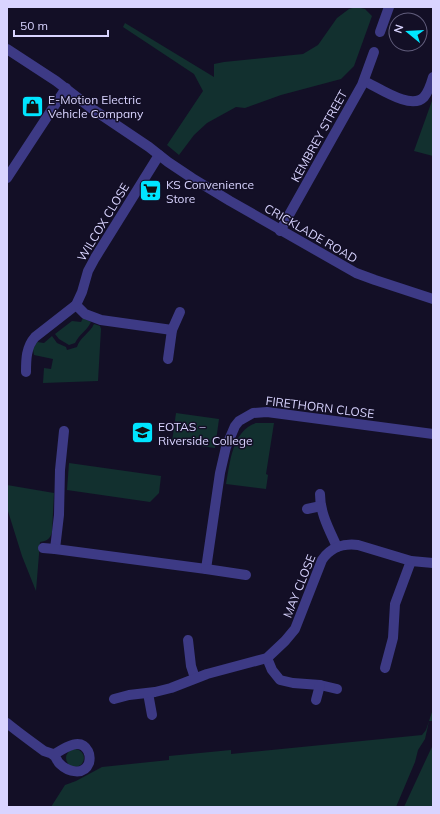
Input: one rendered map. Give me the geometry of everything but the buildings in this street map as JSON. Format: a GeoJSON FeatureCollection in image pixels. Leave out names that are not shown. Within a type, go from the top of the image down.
{"type":"FeatureCollection","features":[{"type":"Feature","properties":{"kind":"street"},"geometry":{"type":"LineString","coordinates":[[380,32],[389,7]]}},
{"type":"Feature","properties":{"kind":"street","name":"CRICKLADE ROAD"},"geometry":{"type":"LineString","coordinates":[[7,49],[66,88],[88,106],[198,182],[360,275],[433,299]]}},
{"type":"Feature","properties":{"kind":"street","name":"KEMBREY STREET"},"geometry":{"type":"LineString","coordinates":[[280,230],[364,80],[374,52]]}},
{"type":"Feature","properties":{"kind":"street"},"geometry":{"type":"LineString","coordinates":[[364,80],[405,101],[414,102],[425,96],[433,77]]}},
{"type":"Feature","properties":{"kind":"street"},"geometry":{"type":"LineString","coordinates":[[7,178],[66,88]]}},
{"type":"Feature","properties":{"kind":"street","name":"WILCOX CLOSE"},"geometry":{"type":"LineString","coordinates":[[76,306],[88,271],[95,258],[159,155]]}},
{"type":"Feature","properties":{"kind":"street"},"geometry":{"type":"LineString","coordinates":[[26,372],[27,353],[31,342],[35,337],[76,306],[85,314],[101,320],[172,330]]}},
{"type":"Feature","properties":{"kind":"street"},"geometry":{"type":"LineString","coordinates":[[168,358],[172,330],[180,312]]}},
{"type":"Feature","properties":{"kind":"street","name":"FIRETHORN CLOSE"},"geometry":{"type":"LineString","coordinates":[[206,569],[226,447],[235,426],[244,417],[258,412],[266,412],[433,434]]}},
{"type":"Feature","properties":{"kind":"street"},"geometry":{"type":"LineString","coordinates":[[55,550],[59,515],[60,470],[64,431]]}},
{"type":"Feature","properties":{"kind":"street"},"geometry":{"type":"LineString","coordinates":[[320,494],[320,506],[337,547],[349,544],[358,545],[411,561],[433,563]]}},
{"type":"Feature","properties":{"kind":"street"},"geometry":{"type":"LineString","coordinates":[[307,509],[320,506]]}},
{"type":"Feature","properties":{"kind":"street","name":"MAY CLOSE"},"geometry":{"type":"LineString","coordinates":[[114,699],[129,694],[148,693],[175,687],[195,678],[266,658],[293,633],[322,560],[327,553],[337,547]]}},
{"type":"Feature","properties":{"kind":"street"},"geometry":{"type":"LineString","coordinates":[[43,548],[246,574]]}},
{"type":"Feature","properties":{"kind":"street"},"geometry":{"type":"LineString","coordinates":[[385,668],[393,638],[395,604],[411,561]]}},
{"type":"Feature","properties":{"kind":"street"},"geometry":{"type":"LineString","coordinates":[[188,640],[191,666],[195,678]]}},
{"type":"Feature","properties":{"kind":"street"},"geometry":{"type":"LineString","coordinates":[[266,658],[272,670],[280,680],[292,683],[320,685],[337,689]]}},
{"type":"Feature","properties":{"kind":"street"},"geometry":{"type":"LineString","coordinates":[[316,700],[320,685]]}},
{"type":"Feature","properties":{"kind":"street"},"geometry":{"type":"LineString","coordinates":[[148,693],[152,715]]}},
{"type":"Feature","properties":{"kind":"street"},"geometry":{"type":"LineString","coordinates":[[7,724],[46,752],[53,755]]}},
{"type":"Feature","properties":{"kind":"green space"},"geometry":{"type":"Polygon","coordinates":[[[356,7],[365,9],[372,16],[354,66],[341,79],[281,95],[245,108],[236,107],[207,123],[194,135],[179,155],[167,145],[203,91],[194,74],[123,27],[125,23],[214,77],[214,64],[303,54],[318,45],[337,18],[349,9],[356,7]]]}},
{"type":"Feature","properties":{"kind":"green space"},"geometry":{"type":"Polygon","coordinates":[[[433,98],[433,156],[414,151],[433,98]]]}},
{"type":"Feature","properties":{"kind":"green space"},"geometry":{"type":"Polygon","coordinates":[[[83,318],[91,322],[75,343],[69,345],[59,339],[55,334],[72,321],[81,322],[83,318]]]}},
{"type":"Feature","properties":{"kind":"green space"},"geometry":{"type":"Polygon","coordinates":[[[94,324],[100,326],[101,329],[98,381],[43,383],[44,368],[51,369],[53,359],[34,355],[33,349],[37,342],[44,343],[52,336],[57,343],[66,347],[67,350],[77,347],[80,340],[94,324]]]}},
{"type":"Feature","properties":{"kind":"green space"},"geometry":{"type":"Polygon","coordinates":[[[176,413],[219,419],[215,448],[172,442],[176,413]]]}},
{"type":"Feature","properties":{"kind":"green space"},"geometry":{"type":"Polygon","coordinates":[[[256,423],[274,423],[266,474],[268,475],[266,489],[226,484],[231,458],[237,440],[248,427],[256,423]]]}},
{"type":"Feature","properties":{"kind":"green space"},"geometry":{"type":"Polygon","coordinates":[[[69,463],[161,476],[159,493],[150,502],[67,490],[69,463]]]}},
{"type":"Feature","properties":{"kind":"green space"},"geometry":{"type":"Polygon","coordinates":[[[7,485],[54,493],[52,532],[48,539],[40,542],[36,591],[22,556],[7,508],[7,485]]]}},
{"type":"Feature","properties":{"kind":"green space"},"geometry":{"type":"Polygon","coordinates":[[[433,709],[433,721],[429,721],[433,709]]]}},
{"type":"Feature","properties":{"kind":"green space"},"geometry":{"type":"Polygon","coordinates":[[[429,721],[425,739],[418,750],[415,762],[396,807],[51,807],[65,785],[76,781],[102,767],[169,760],[169,756],[231,750],[231,754],[422,735],[426,730],[429,721]]]}},
{"type":"Feature","properties":{"kind":"green space"},"geometry":{"type":"Polygon","coordinates":[[[433,745],[433,807],[404,807],[429,753],[433,745]]]}},
{"type":"Feature","properties":{"kind":"green space"},"geometry":{"type":"Polygon","coordinates":[[[71,749],[79,749],[84,754],[82,765],[79,767],[71,767],[66,762],[66,754],[71,749]]]}},
{"type":"Feature","properties":{"kind":"place","name":"E-Motion Electric Vehicle Company"},"geometry":{"type":"Point","coordinates":[33,106]}},
{"type":"Feature","properties":{"kind":"place","name":"KS Convenience Store"},"geometry":{"type":"Point","coordinates":[150,191]}},
{"type":"Feature","properties":{"kind":"place","name":"EOTAS – Riverside College"},"geometry":{"type":"Point","coordinates":[143,433]}}]}
